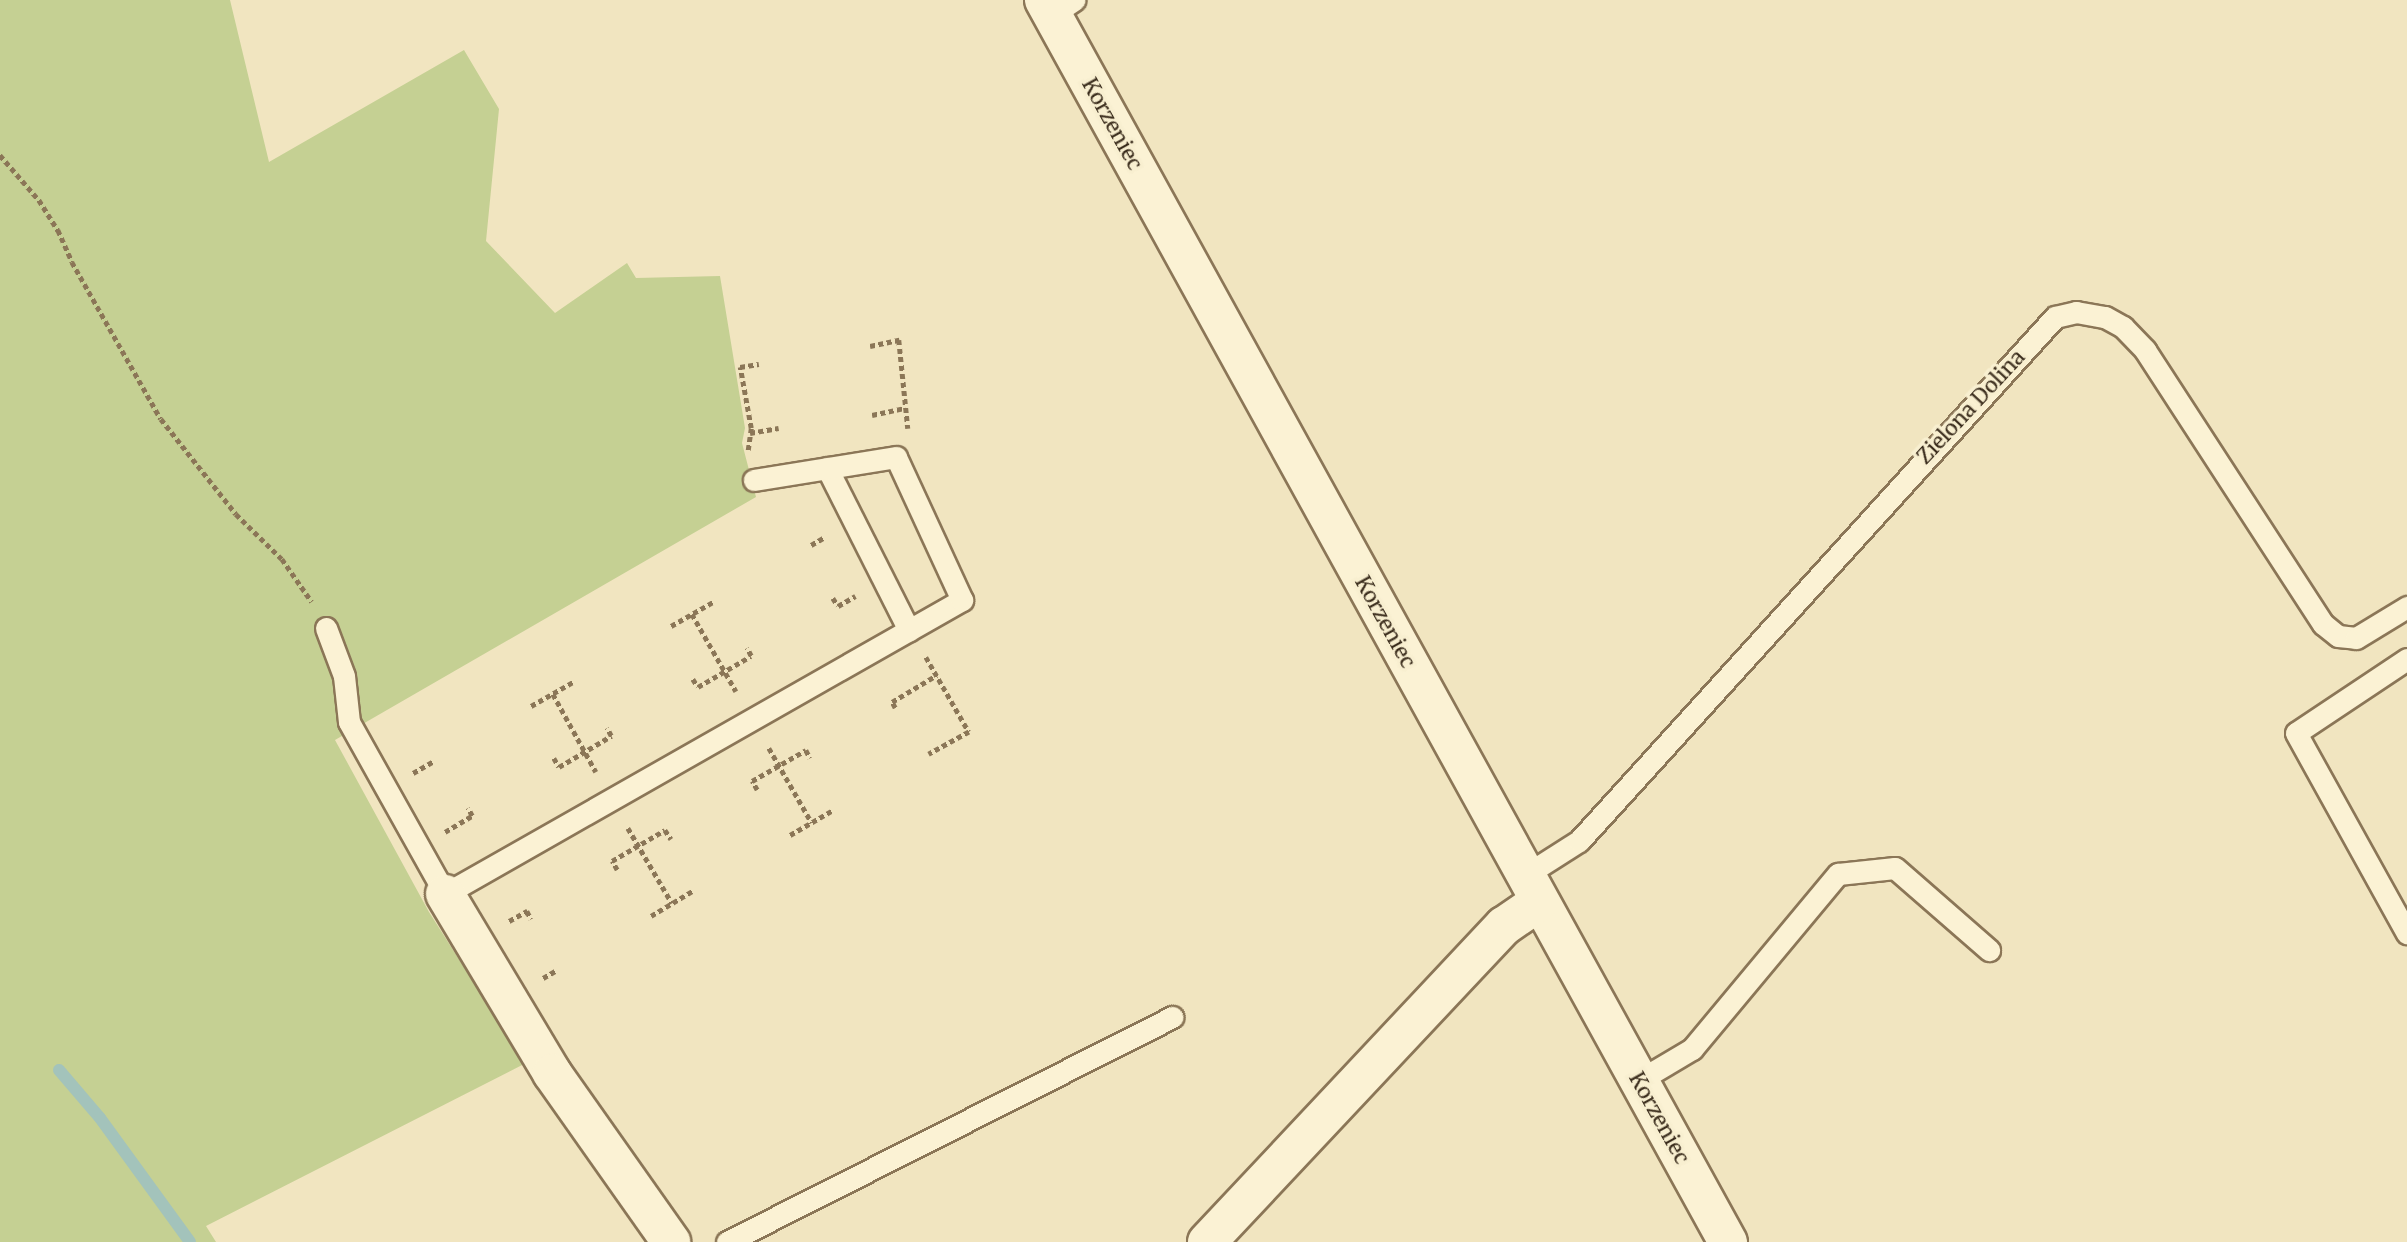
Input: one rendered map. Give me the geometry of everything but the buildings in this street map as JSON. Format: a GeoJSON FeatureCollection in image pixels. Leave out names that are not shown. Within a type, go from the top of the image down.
{"type":"FeatureCollection","features":[{"type":"Feature","properties":{"kind":"street","name":"Korzeniec"},"geometry":{"type":"LineString","coordinates":[[1057,5],[1532,889],[1728,1242]]}},
{"type":"Feature","properties":{"kind":"street"},"geometry":{"type":"LineString","coordinates":[[1207,1242],[1504,926],[1532,889]]}},
{"type":"Feature","properties":{"kind":"street"},"geometry":{"type":"LineString","coordinates":[[445,894],[552,1073],[671,1242]]}},
{"type":"Feature","properties":{"kind":"lane","name":"Zielona Dolina"},"geometry":{"type":"LineString","coordinates":[[1532,889],[1579,841],[2055,317],[2076,312],[2105,317],[2123,327],[2145,350],[2323,624],[2339,636],[2356,638],[2407,607]]}},
{"type":"Feature","properties":{"kind":"lane"},"geometry":{"type":"LineString","coordinates":[[326,628],[344,676],[349,722],[445,894],[962,600],[896,457],[754,480]]}},
{"type":"Feature","properties":{"kind":"lane"},"geometry":{"type":"LineString","coordinates":[[827,468],[910,630]]}},
{"type":"Feature","properties":{"kind":"lane"},"geometry":{"type":"LineString","coordinates":[[2407,659],[2296,733],[2407,933]]}},
{"type":"Feature","properties":{"kind":"lane"},"geometry":{"type":"LineString","coordinates":[[1638,1082],[1692,1049],[1838,874],[1895,868],[1989,950]]}},
{"type":"Feature","properties":{"kind":"lane"},"geometry":{"type":"LineString","coordinates":[[727,1242],[1172,1017]]}},
{"type":"Feature","properties":{"kind":"path"},"geometry":{"type":"LineString","coordinates":[[0,155],[39,200],[58,230],[72,262],[161,419],[236,514],[295,576],[326,628]]}},
{"type":"Feature","properties":{"kind":"path"},"geometry":{"type":"LineString","coordinates":[[870,346],[899,340],[909,439],[896,457]]}},
{"type":"Feature","properties":{"kind":"path"},"geometry":{"type":"LineString","coordinates":[[754,480],[740,367],[759,365]]}},
{"type":"Feature","properties":{"kind":"path"},"geometry":{"type":"LineString","coordinates":[[872,415],[905,408]]}},
{"type":"Feature","properties":{"kind":"path"},"geometry":{"type":"LineString","coordinates":[[749,433],[779,428]]}},
{"type":"Feature","properties":{"kind":"path"},"geometry":{"type":"LineString","coordinates":[[671,626],[713,602]]}},
{"type":"Feature","properties":{"kind":"path"},"geometry":{"type":"LineString","coordinates":[[692,614],[812,823]]}},
{"type":"Feature","properties":{"kind":"path"},"geometry":{"type":"LineString","coordinates":[[910,630],[969,732],[929,754]]}},
{"type":"Feature","properties":{"kind":"path"},"geometry":{"type":"LineString","coordinates":[[693,678],[698,687],[725,672],[751,656],[747,648]]}},
{"type":"Feature","properties":{"kind":"path"},"geometry":{"type":"LineString","coordinates":[[895,708],[892,702],[937,676]]}},
{"type":"Feature","properties":{"kind":"path"},"geometry":{"type":"LineString","coordinates":[[531,706],[573,682]]}},
{"type":"Feature","properties":{"kind":"path"},"geometry":{"type":"LineString","coordinates":[[553,694],[672,903]]}},
{"type":"Feature","properties":{"kind":"path"},"geometry":{"type":"LineString","coordinates":[[554,758],[559,766],[611,736],[607,728]]}},
{"type":"Feature","properties":{"kind":"path"},"geometry":{"type":"LineString","coordinates":[[757,790],[752,781],[806,750],[810,758]]}},
{"type":"Feature","properties":{"kind":"path"},"geometry":{"type":"LineString","coordinates":[[442,834],[472,816],[468,808]]}},
{"type":"Feature","properties":{"kind":"path"},"geometry":{"type":"LineString","coordinates":[[790,835],[833,810]]}},
{"type":"Feature","properties":{"kind":"path"},"geometry":{"type":"LineString","coordinates":[[617,870],[612,861],[665,830],[671,839]]}},
{"type":"Feature","properties":{"kind":"path"},"geometry":{"type":"LineString","coordinates":[[651,916],[694,890]]}},
{"type":"Feature","properties":{"kind":"path"},"geometry":{"type":"LineString","coordinates":[[506,923],[527,911],[531,919]]}},
{"type":"Feature","properties":{"kind":"green space"},"geometry":{"type":"Polygon","coordinates":[[[0,0],[230,0],[269,162],[464,50],[499,109],[486,241],[555,313],[627,263],[636,278],[720,276],[745,428],[742,443],[756,497],[335,740],[429,912],[505,1032],[530,1061],[206,1226],[216,1242],[0,1242],[0,0]]]}},
{"type":"Feature","properties":{"kind":"waterway"},"geometry":{"type":"LineString","coordinates":[[59,1070],[100,1118],[190,1242]]}}]}
